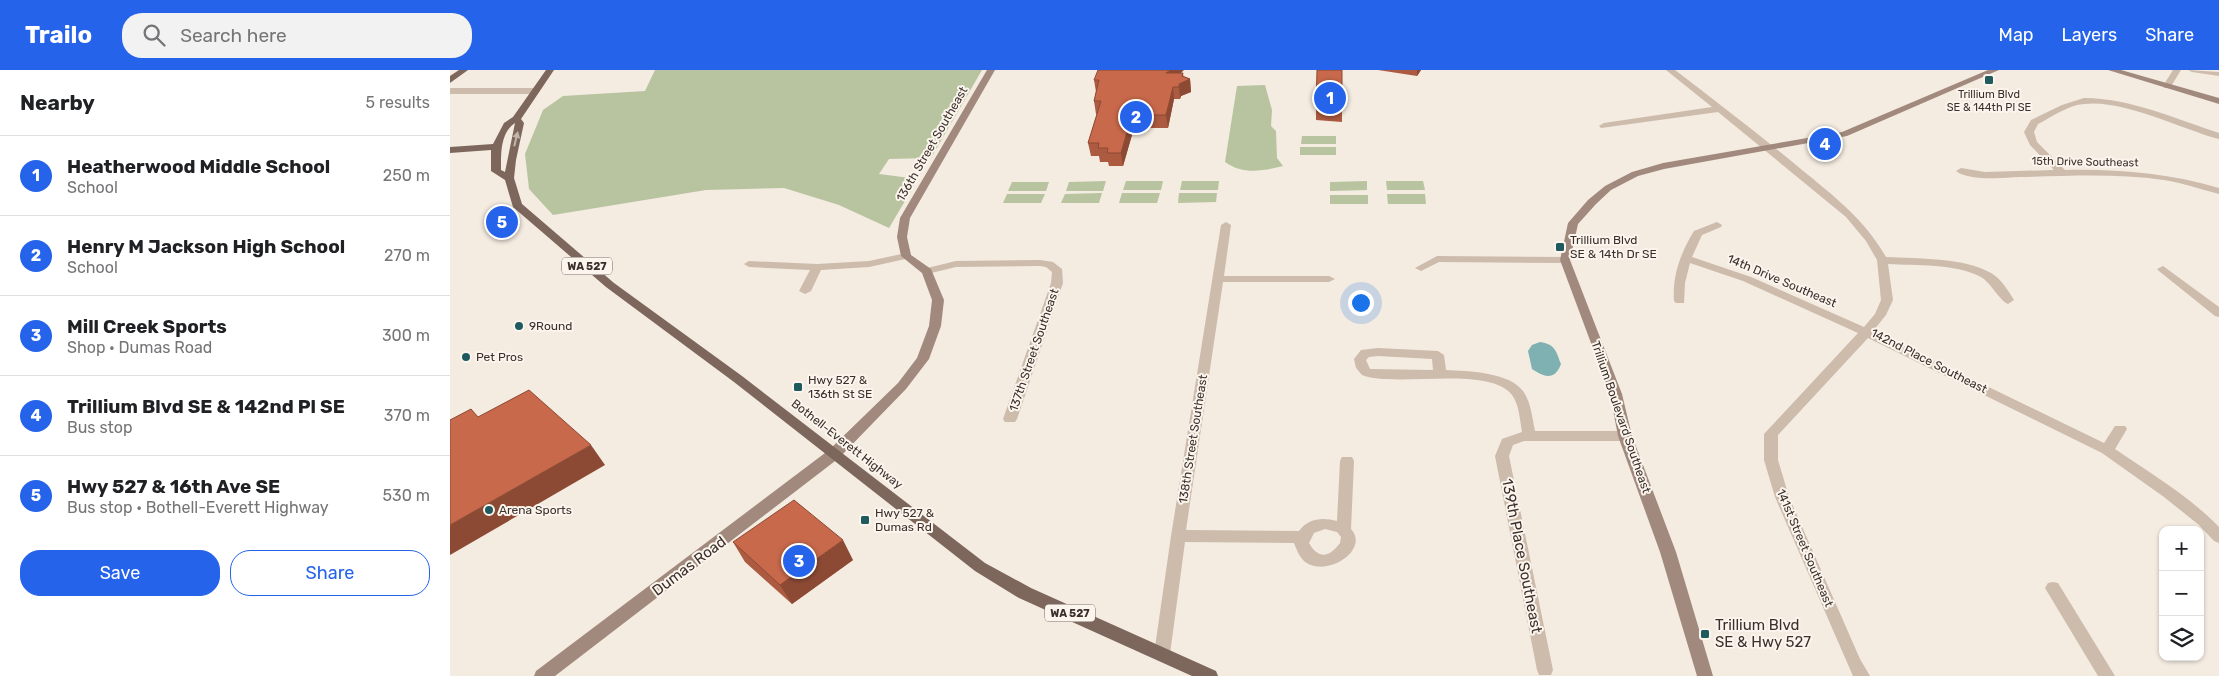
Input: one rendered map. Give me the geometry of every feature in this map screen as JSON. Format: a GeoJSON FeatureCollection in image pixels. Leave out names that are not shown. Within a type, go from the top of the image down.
{"type":"FeatureCollection","features":[{"type":"Feature","properties":{"kind":"main road"},"geometry":{"type":"LineString","coordinates":[[450,80],[464,70]]}},
{"type":"Feature","properties":{"kind":"main road","name":"Bothell-Everett Highway"},"geometry":{"type":"LineString","coordinates":[[509,178],[496,171],[496,147],[507,125],[516,120],[550,70]]}},
{"type":"Feature","properties":{"kind":"main road","name":"Bothell-Everett Highway"},"geometry":{"type":"LineString","coordinates":[[516,120],[520,123],[511,160],[509,178],[517,205],[610,285],[980,567],[1025,593],[1210,676]]}},
{"type":"Feature","properties":{"kind":"main road"},"geometry":{"type":"LineString","coordinates":[[450,150],[496,147],[511,160]]}},
{"type":"Feature","properties":{"kind":"street","name":"136th Street Southeast"},"geometry":{"type":"LineString","coordinates":[[906,256],[902,237],[904,218],[991,70]]}},
{"type":"Feature","properties":{"kind":"street","name":"142nd Place Southeast"},"geometry":{"type":"LineString","coordinates":[[1670,70],[1770,148],[1850,216],[1871,240],[1882,260],[1887,300],[1880,315],[1866,332],[2107,450],[2169,492],[2219,537]]}},
{"type":"Feature","properties":{"kind":"street"},"geometry":{"type":"LineString","coordinates":[[1421,268],[1437,259],[1565,260],[1573,223],[1608,188],[1635,174],[1663,166],[1844,134],[1992,70]]}},
{"type":"Feature","properties":{"kind":"street"},"geometry":{"type":"LineString","coordinates":[[2112,70],[2219,101]]}},
{"type":"Feature","properties":{"kind":"street"},"geometry":{"type":"LineString","coordinates":[[2167,86],[2178,70]]}},
{"type":"Feature","properties":{"kind":"street"},"geometry":{"type":"LineString","coordinates":[[2192,70],[2219,74]]}},
{"type":"Feature","properties":{"kind":"street"},"geometry":{"type":"LineString","coordinates":[[450,91],[536,91]]}},
{"type":"Feature","properties":{"kind":"street"},"geometry":{"type":"LineString","coordinates":[[2062,174],[2032,143],[2029,132],[2034,122],[2074,104],[2092,101],[2132,109],[2219,136]]}},
{"type":"Feature","properties":{"kind":"street"},"geometry":{"type":"LineString","coordinates":[[1604,126],[1718,109]]}},
{"type":"Feature","properties":{"kind":"street","name":"15th Drive Southeast"},"geometry":{"type":"LineString","coordinates":[[1961,170],[1985,174],[2140,175],[2176,179],[2207,186],[2219,191]]}},
{"type":"Feature","properties":{"kind":"street","name":"138th Street Southeast"},"geometry":{"type":"LineString","coordinates":[[1162,654],[1178,536],[1226,225]]}},
{"type":"Feature","properties":{"kind":"street"},"geometry":{"type":"LineString","coordinates":[[1680,301],[1678,286],[1686,258],[1698,233],[1718,225]]}},
{"type":"Feature","properties":{"kind":"street"},"geometry":{"type":"LineString","coordinates":[[749,264],[817,267],[869,264],[906,256],[926,272],[938,300],[935,326],[923,358],[902,386],[834,454]]}},
{"type":"Feature","properties":{"kind":"street","name":"14th Drive Southeast"},"geometry":{"type":"LineString","coordinates":[[1686,258],[1747,279],[1866,332]]}},
{"type":"Feature","properties":{"kind":"street","name":"Trillium Boulevard Southeast"},"geometry":{"type":"LineString","coordinates":[[1565,260],[1616,394],[1625,436],[1668,552],[1705,676]]}},
{"type":"Feature","properties":{"kind":"street"},"geometry":{"type":"LineString","coordinates":[[1882,260],[1970,269],[1986,275],[1999,286],[2008,300]]}},
{"type":"Feature","properties":{"kind":"street","name":"137th Street Southeast"},"geometry":{"type":"LineString","coordinates":[[926,272],[956,264],[1040,263],[1050,264],[1058,271],[1057,283],[1010,419]]}},
{"type":"Feature","properties":{"kind":"street"},"geometry":{"type":"LineString","coordinates":[[805,291],[817,267]]}},
{"type":"Feature","properties":{"kind":"street"},"geometry":{"type":"LineString","coordinates":[[2163,269],[2219,313]]}},
{"type":"Feature","properties":{"kind":"street"},"geometry":{"type":"LineString","coordinates":[[1218,279],[1329,279]]}},
{"type":"Feature","properties":{"kind":"street","name":"141st Street Southeast"},"geometry":{"type":"LineString","coordinates":[[1862,676],[1854,664],[1782,497],[1771,460],[1771,434],[1866,332]]}},
{"type":"Feature","properties":{"kind":"street"},"geometry":{"type":"LineString","coordinates":[[1440,375],[1438,355],[1378,352],[1366,354],[1360,358],[1361,366],[1366,371],[1374,374],[1440,375],[1493,379],[1505,382],[1515,389],[1521,398],[1529,436],[1625,436]]}},
{"type":"Feature","properties":{"kind":"street"},"geometry":{"type":"LineString","coordinates":[[2107,450],[2120,429]]}},
{"type":"Feature","properties":{"kind":"street","name":"139th Place Southeast"},"geometry":{"type":"LineString","coordinates":[[1529,436],[1523,436],[1506,442],[1502,456],[1545,670]]}},
{"type":"Feature","properties":{"kind":"street","name":"Dumas Road"},"geometry":{"type":"LineString","coordinates":[[542,676],[834,454]]}},
{"type":"Feature","properties":{"kind":"street"},"geometry":{"type":"LineString","coordinates":[[1344,531],[1332,524],[1317,524],[1306,531],[1301,543],[1307,554],[1314,559],[1329,560],[1337,558],[1347,549],[1348,542],[1344,531],[1348,461]]}},
{"type":"Feature","properties":{"kind":"street"},"geometry":{"type":"LineString","coordinates":[[1178,536],[1302,537]]}},
{"type":"Feature","properties":{"kind":"street"},"geometry":{"type":"LineString","coordinates":[[2053,588],[2107,676]]}},
{"type":"Feature","properties":{"kind":"green space"},"geometry":{"type":"Polygon","coordinates":[[[655,70],[982,70],[931,158],[889,159],[879,174],[918,179],[889,228],[839,205],[784,188],[706,190],[553,215],[529,189],[525,154],[543,110],[563,96],[645,91],[655,70]]]}},
{"type":"Feature","properties":{"kind":"green space"},"geometry":{"type":"Polygon","coordinates":[[[1265,85],[1272,110],[1271,126],[1276,131],[1277,158],[1283,166],[1253,171],[1239,169],[1225,162],[1237,86],[1265,85]]]}},
{"type":"Feature","properties":{"kind":"green space"},"geometry":{"type":"Polygon","coordinates":[[[1302,136],[1336,136],[1336,144],[1301,144],[1302,136]]]}},
{"type":"Feature","properties":{"kind":"green space"},"geometry":{"type":"Polygon","coordinates":[[[1300,147],[1336,147],[1336,155],[1300,155],[1300,147]]]}},
{"type":"Feature","properties":{"kind":"green space"},"geometry":{"type":"Polygon","coordinates":[[[1106,181],[1103,191],[1066,191],[1069,182],[1106,181]]]}},
{"type":"Feature","properties":{"kind":"green space"},"geometry":{"type":"Polygon","coordinates":[[[1126,181],[1163,181],[1161,190],[1123,190],[1126,181]]]}},
{"type":"Feature","properties":{"kind":"green space"},"geometry":{"type":"Polygon","coordinates":[[[1182,181],[1219,181],[1218,190],[1180,190],[1182,181]]]}},
{"type":"Feature","properties":{"kind":"green space"},"geometry":{"type":"Polygon","coordinates":[[[1367,181],[1367,190],[1330,191],[1330,182],[1367,181]]]}},
{"type":"Feature","properties":{"kind":"green space"},"geometry":{"type":"Polygon","coordinates":[[[1386,181],[1423,181],[1425,190],[1387,190],[1386,181]]]}},
{"type":"Feature","properties":{"kind":"green space"},"geometry":{"type":"Polygon","coordinates":[[[1012,182],[1049,182],[1046,191],[1008,191],[1012,182]]]}},
{"type":"Feature","properties":{"kind":"green space"},"geometry":{"type":"Polygon","coordinates":[[[1102,193],[1099,203],[1061,203],[1065,194],[1102,193]]]}},
{"type":"Feature","properties":{"kind":"green space"},"geometry":{"type":"Polygon","coordinates":[[[1122,193],[1160,193],[1157,203],[1119,203],[1122,193]]]}},
{"type":"Feature","properties":{"kind":"green space"},"geometry":{"type":"Polygon","coordinates":[[[1179,193],[1217,193],[1216,202],[1178,203],[1179,193]]]}},
{"type":"Feature","properties":{"kind":"green space"},"geometry":{"type":"Polygon","coordinates":[[[1007,194],[1045,194],[1041,203],[1003,203],[1007,194]]]}},
{"type":"Feature","properties":{"kind":"green space"},"geometry":{"type":"Polygon","coordinates":[[[1387,194],[1425,194],[1426,204],[1388,204],[1387,194]]]}},
{"type":"Feature","properties":{"kind":"green space"},"geometry":{"type":"Polygon","coordinates":[[[1330,195],[1368,195],[1368,204],[1330,204],[1330,195]]]}},
{"type":"Feature","properties":{"kind":"water"},"geometry":{"type":"Polygon","coordinates":[[[1540,342],[1552,346],[1561,364],[1553,375],[1545,376],[1532,369],[1528,351],[1532,345],[1540,342]]]}},
{"type":"Feature","properties":{"kind":"building"},"geometry":{"type":"Polygon","coordinates":[[[1098,70],[1170,70],[1166,73],[1183,73],[1182,76],[1190,79],[1179,84],[1179,87],[1173,87],[1166,115],[1132,115],[1121,153],[1107,153],[1108,148],[1098,148],[1099,143],[1088,143],[1101,101],[1094,101],[1099,80],[1094,80],[1098,70]]]}},
{"type":"Feature","properties":{"kind":"building"},"geometry":{"type":"Polygon","coordinates":[[[1317,70],[1342,70],[1342,109],[1316,107],[1317,70]]]}},
{"type":"Feature","properties":{"kind":"building","name":"Arena Sports"},"geometry":{"type":"Polygon","coordinates":[[[529,390],[591,445],[450,525],[450,420],[471,409],[478,417],[529,390]]]}},
{"type":"Feature","properties":{"kind":"building"},"geometry":{"type":"Polygon","coordinates":[[[794,500],[843,540],[780,585],[733,542],[794,500]]]}},
{"type":"Feature","properties":{"kind":"place","name":"Trillium Blvd SE & 144th Pl SE"},"geometry":{"type":"Point","coordinates":[1989,80]}},
{"type":"Feature","properties":{"kind":"place","name":"Heatherwood Middle School"},"geometry":{"type":"Point","coordinates":[1330,98]}},
{"type":"Feature","properties":{"kind":"place","name":"Henry M Jackson High School"},"geometry":{"type":"Point","coordinates":[1136,117]}},
{"type":"Feature","properties":{"kind":"place","name":"Trillium Blvd SE & 142nd Pl SE"},"geometry":{"type":"Point","coordinates":[1825,144]}},
{"type":"Feature","properties":{"kind":"place","name":"Hwy 527 & 16th Ave SE"},"geometry":{"type":"Point","coordinates":[502,222]}},
{"type":"Feature","properties":{"kind":"place","name":"Trillium Blvd SE & 14th Dr SE"},"geometry":{"type":"Point","coordinates":[1560,247]}},
{"type":"Feature","properties":{"kind":"place","name":"9Round"},"geometry":{"type":"Point","coordinates":[519,326]}},
{"type":"Feature","properties":{"kind":"place","name":"Pet Pros"},"geometry":{"type":"Point","coordinates":[466,357]}},
{"type":"Feature","properties":{"kind":"place","name":"Hwy 527 & 136th St SE"},"geometry":{"type":"Point","coordinates":[798,387]}},
{"type":"Feature","properties":{"kind":"place","name":"Arena Sports"},"geometry":{"type":"Point","coordinates":[489,510]}},
{"type":"Feature","properties":{"kind":"place","name":"Hwy 527 & Dumas Rd"},"geometry":{"type":"Point","coordinates":[865,520]}},
{"type":"Feature","properties":{"kind":"place","name":"Mill Creek Sports"},"geometry":{"type":"Point","coordinates":[799,561]}},
{"type":"Feature","properties":{"kind":"place","name":"Trillium Blvd SE & Hwy 527"},"geometry":{"type":"Point","coordinates":[1705,634]}}]}
